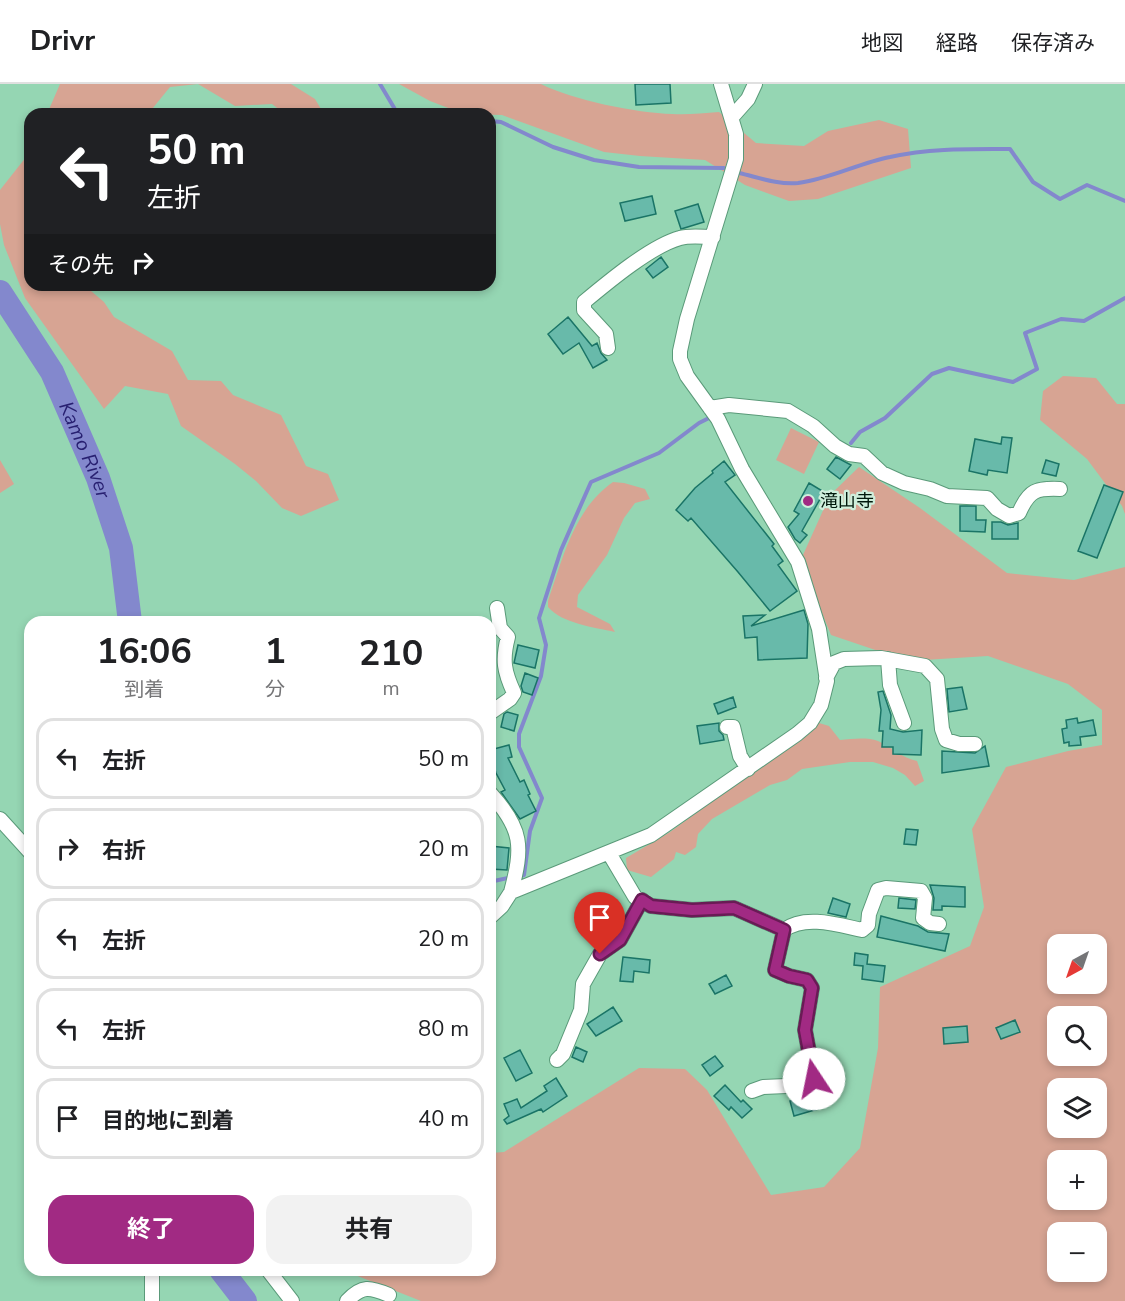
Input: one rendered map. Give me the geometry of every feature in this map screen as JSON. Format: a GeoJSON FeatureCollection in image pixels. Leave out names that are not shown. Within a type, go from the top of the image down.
{"type":"FeatureCollection","features":[{"type":"Feature","properties":{"kind":"street"},"geometry":{"type":"LineString","coordinates":[[721,84],[736,134],[736,159],[680,351],[680,359],[687,376],[713,413],[742,469],[798,562],[819,628],[826,678]]}},
{"type":"Feature","properties":{"kind":"street"},"geometry":{"type":"LineString","coordinates":[[732,117],[758,85]]}},
{"type":"Feature","properties":{"kind":"street"},"geometry":{"type":"LineString","coordinates":[[608,348],[606,334],[584,310],[584,302],[654,250],[681,237],[713,237]]}},
{"type":"Feature","properties":{"kind":"street"},"geometry":{"type":"LineString","coordinates":[[713,413],[729,405],[788,411],[813,426],[835,446],[849,454],[864,456],[882,473],[904,483],[947,496],[987,498],[997,509],[1009,516],[1019,513],[1025,498],[1040,488],[1060,489]]}},
{"type":"Feature","properties":{"kind":"street"},"geometry":{"type":"LineString","coordinates":[[496,709],[510,699],[514,693],[505,673],[504,650],[508,637],[500,628],[497,608]]}},
{"type":"Feature","properties":{"kind":"street"},"geometry":{"type":"LineString","coordinates":[[888,659],[890,685],[904,723]]}},
{"type":"Feature","properties":{"kind":"street"},"geometry":{"type":"LineString","coordinates":[[511,892],[651,836],[748,769],[810,723],[821,705],[826,678],[834,663],[844,660],[888,659],[925,666],[937,679],[942,729],[946,740],[959,744],[975,744]]}},
{"type":"Feature","properties":{"kind":"street"},"geometry":{"type":"LineString","coordinates":[[727,727],[732,727],[740,756],[748,769]]}},
{"type":"Feature","properties":{"kind":"street"},"geometry":{"type":"LineString","coordinates":[[496,799],[516,831],[519,842],[519,861],[511,892],[496,912]]}},
{"type":"Feature","properties":{"kind":"street"},"geometry":{"type":"LineString","coordinates":[[0,819],[24,845]]}},
{"type":"Feature","properties":{"kind":"street"},"geometry":{"type":"LineString","coordinates":[[609,853],[635,897],[651,906],[692,910],[734,908],[784,930]]}},
{"type":"Feature","properties":{"kind":"street"},"geometry":{"type":"LineString","coordinates":[[752,1091],[763,1087],[810,1085],[814,1079],[805,1030],[812,988],[807,980],[775,970],[784,930],[789,926],[812,921],[862,930],[868,925],[869,914],[878,890],[886,888],[921,891],[925,898],[923,918],[930,923],[939,924]]}},
{"type":"Feature","properties":{"kind":"street"},"geometry":{"type":"LineString","coordinates":[[557,1060],[563,1054],[580,1010],[583,984],[600,954],[620,940],[642,900]]}},
{"type":"Feature","properties":{"kind":"street"},"geometry":{"type":"LineString","coordinates":[[152,1276],[152,1301]]}},
{"type":"Feature","properties":{"kind":"street"},"geometry":{"type":"LineString","coordinates":[[273,1276],[292,1301]]}},
{"type":"Feature","properties":{"kind":"street"},"geometry":{"type":"LineString","coordinates":[[347,1301],[354,1294],[368,1288],[376,1288],[389,1295]]}},
{"type":"Feature","properties":{"kind":"shaded area"},"geometry":{"type":"Polygon","coordinates":[[[60,84],[198,84],[170,87],[153,108],[50,108],[60,84]]]}},
{"type":"Feature","properties":{"kind":"shaded area"},"geometry":{"type":"Polygon","coordinates":[[[198,84],[291,84],[315,99],[320,108],[277,108],[272,104],[235,106],[198,84]]]}},
{"type":"Feature","properties":{"kind":"shaded area"},"geometry":{"type":"Polygon","coordinates":[[[399,84],[541,84],[605,105],[641,111],[678,114],[719,112],[756,143],[804,146],[828,131],[879,120],[908,129],[911,168],[818,199],[789,201],[745,185],[705,160],[604,152],[502,115],[496,115],[496,108],[448,108],[399,84]]]}},
{"type":"Feature","properties":{"kind":"shaded area"},"geometry":{"type":"Polygon","coordinates":[[[24,160],[24,291],[91,291],[104,302],[114,317],[172,351],[188,380],[221,381],[233,395],[281,415],[306,466],[328,474],[339,500],[301,516],[282,508],[256,481],[181,426],[168,394],[125,386],[104,409],[25,298],[4,245],[0,224],[0,190],[24,160]]]}},
{"type":"Feature","properties":{"kind":"shaded area"},"geometry":{"type":"Polygon","coordinates":[[[1063,376],[1096,378],[1117,404],[1125,404],[1125,514],[1122,506],[1087,459],[1040,420],[1043,391],[1063,376]]]}},
{"type":"Feature","properties":{"kind":"shaded area"},"geometry":{"type":"Polygon","coordinates":[[[791,428],[819,442],[804,474],[776,460],[791,428]]]}},
{"type":"Feature","properties":{"kind":"shaded area"},"geometry":{"type":"Polygon","coordinates":[[[0,460],[14,484],[0,493],[0,460]]]}},
{"type":"Feature","properties":{"kind":"shaded area"},"geometry":{"type":"Polygon","coordinates":[[[859,467],[920,508],[1007,573],[1074,580],[1125,567],[1125,1301],[421,1301],[358,1276],[496,1276],[496,1153],[504,1152],[639,1068],[685,1069],[707,1090],[771,1195],[824,1187],[860,1148],[878,1048],[880,987],[970,946],[984,907],[972,829],[1006,767],[1102,745],[1102,710],[1068,684],[988,656],[908,661],[831,635],[815,596],[803,555],[830,495],[859,467]]]}},
{"type":"Feature","properties":{"kind":"shaded area"},"geometry":{"type":"Polygon","coordinates":[[[613,482],[645,489],[650,499],[635,503],[624,518],[607,555],[578,595],[577,607],[610,624],[615,632],[570,621],[554,613],[548,607],[565,552],[579,520],[588,506],[613,482]]]}},
{"type":"Feature","properties":{"kind":"shaded area"},"geometry":{"type":"Polygon","coordinates":[[[819,723],[829,726],[840,740],[874,740],[917,761],[924,781],[915,786],[905,775],[893,768],[873,762],[850,762],[802,769],[787,780],[770,785],[712,819],[698,834],[696,847],[685,855],[676,852],[674,859],[651,877],[627,870],[626,858],[670,832],[819,723]]]}},
{"type":"Feature","properties":{"kind":"building"},"geometry":{"type":"Polygon","coordinates":[[[635,84],[670,84],[671,103],[636,105],[635,84]]]}},
{"type":"Feature","properties":{"kind":"building"},"geometry":{"type":"Polygon","coordinates":[[[652,196],[656,214],[625,221],[620,203],[652,196]]]}},
{"type":"Feature","properties":{"kind":"building"},"geometry":{"type":"Polygon","coordinates":[[[698,204],[704,222],[681,229],[675,211],[698,204]]]}},
{"type":"Feature","properties":{"kind":"building"},"geometry":{"type":"Polygon","coordinates":[[[661,257],[668,267],[653,278],[646,269],[661,257]]]}},
{"type":"Feature","properties":{"kind":"building"},"geometry":{"type":"Polygon","coordinates":[[[568,317],[592,346],[597,343],[607,360],[593,368],[579,343],[563,354],[548,334],[568,317]]]}},
{"type":"Feature","properties":{"kind":"building"},"geometry":{"type":"Polygon","coordinates":[[[1002,437],[1012,438],[1007,473],[988,470],[987,475],[969,471],[975,439],[1001,444],[1002,437]]]}},
{"type":"Feature","properties":{"kind":"building"},"geometry":{"type":"Polygon","coordinates":[[[836,457],[851,465],[840,479],[827,469],[836,457]]]}},
{"type":"Feature","properties":{"kind":"building"},"geometry":{"type":"Polygon","coordinates":[[[1046,460],[1059,464],[1056,476],[1042,473],[1046,460]]]}},
{"type":"Feature","properties":{"kind":"building"},"geometry":{"type":"Polygon","coordinates":[[[724,461],[735,475],[725,482],[774,544],[772,546],[783,561],[778,565],[797,591],[770,611],[691,518],[688,521],[676,510],[695,488],[724,461]]]}},
{"type":"Feature","properties":{"kind":"building"},"geometry":{"type":"Polygon","coordinates":[[[809,483],[824,492],[802,531],[807,535],[800,543],[788,527],[799,514],[794,511],[809,483]]]}},
{"type":"Feature","properties":{"kind":"building"},"geometry":{"type":"Polygon","coordinates":[[[1104,485],[1123,492],[1097,558],[1078,551],[1104,485]]]}},
{"type":"Feature","properties":{"kind":"building"},"geometry":{"type":"Polygon","coordinates":[[[960,506],[976,506],[976,520],[986,520],[985,532],[960,531],[960,506]]]}},
{"type":"Feature","properties":{"kind":"building"},"geometry":{"type":"Polygon","coordinates":[[[992,522],[1008,525],[1018,523],[1018,539],[992,539],[992,522]]]}},
{"type":"Feature","properties":{"kind":"building"},"geometry":{"type":"Polygon","coordinates":[[[804,610],[808,624],[807,658],[758,660],[757,637],[745,638],[743,616],[765,615],[751,626],[804,610]]]}},
{"type":"Feature","properties":{"kind":"building"},"geometry":{"type":"Polygon","coordinates":[[[518,645],[539,650],[535,668],[514,663],[518,645]]]}},
{"type":"Feature","properties":{"kind":"building"},"geometry":{"type":"Polygon","coordinates":[[[525,673],[538,678],[532,695],[523,692],[521,686],[525,673]]]}},
{"type":"Feature","properties":{"kind":"building"},"geometry":{"type":"Polygon","coordinates":[[[962,687],[967,709],[949,712],[947,689],[962,687]]]}},
{"type":"Feature","properties":{"kind":"building"},"geometry":{"type":"Polygon","coordinates":[[[883,691],[891,715],[890,729],[903,732],[922,730],[921,755],[893,754],[893,747],[882,747],[883,731],[879,731],[881,710],[878,692],[883,691]]]}},
{"type":"Feature","properties":{"kind":"building"},"geometry":{"type":"Polygon","coordinates":[[[733,697],[736,707],[718,714],[714,704],[733,697]]]}},
{"type":"Feature","properties":{"kind":"building"},"geometry":{"type":"Polygon","coordinates":[[[507,712],[518,715],[514,731],[501,727],[504,714],[507,712]]]}},
{"type":"Feature","properties":{"kind":"building"},"geometry":{"type":"Polygon","coordinates":[[[1077,718],[1078,723],[1093,720],[1096,735],[1080,737],[1081,745],[1069,746],[1069,742],[1064,743],[1062,729],[1067,728],[1066,720],[1077,718]]]}},
{"type":"Feature","properties":{"kind":"building"},"geometry":{"type":"Polygon","coordinates":[[[719,723],[719,731],[724,740],[700,744],[697,726],[719,723]]]}},
{"type":"Feature","properties":{"kind":"building"},"geometry":{"type":"Polygon","coordinates":[[[509,745],[512,757],[508,758],[520,782],[524,780],[536,811],[520,819],[501,792],[505,790],[496,773],[496,748],[509,745]]]}},
{"type":"Feature","properties":{"kind":"building"},"geometry":{"type":"Polygon","coordinates":[[[985,746],[989,766],[942,773],[942,751],[975,753],[985,746]]]}},
{"type":"Feature","properties":{"kind":"building"},"geometry":{"type":"Polygon","coordinates":[[[906,829],[918,830],[916,845],[904,844],[906,829]]]}},
{"type":"Feature","properties":{"kind":"building"},"geometry":{"type":"Polygon","coordinates":[[[496,847],[509,848],[507,870],[496,869],[496,847]]]}},
{"type":"Feature","properties":{"kind":"building"},"geometry":{"type":"Polygon","coordinates":[[[930,885],[965,887],[965,907],[942,906],[942,910],[933,910],[934,898],[930,885]]]}},
{"type":"Feature","properties":{"kind":"building"},"geometry":{"type":"Polygon","coordinates":[[[833,898],[850,904],[846,917],[828,913],[833,898]]]}},
{"type":"Feature","properties":{"kind":"building"},"geometry":{"type":"Polygon","coordinates":[[[899,898],[916,900],[915,909],[898,908],[899,898]]]}},
{"type":"Feature","properties":{"kind":"building"},"geometry":{"type":"Polygon","coordinates":[[[881,916],[918,926],[928,932],[949,934],[945,951],[877,937],[881,916]]]}},
{"type":"Feature","properties":{"kind":"building"},"geometry":{"type":"Polygon","coordinates":[[[855,953],[868,955],[867,964],[885,966],[883,982],[862,979],[863,966],[854,965],[855,953]]]}},
{"type":"Feature","properties":{"kind":"building"},"geometry":{"type":"Polygon","coordinates":[[[623,957],[650,960],[649,973],[634,971],[633,982],[620,981],[623,957]]]}},
{"type":"Feature","properties":{"kind":"building"},"geometry":{"type":"Polygon","coordinates":[[[726,975],[732,986],[715,994],[709,984],[726,975]]]}},
{"type":"Feature","properties":{"kind":"building"},"geometry":{"type":"Polygon","coordinates":[[[613,1007],[622,1021],[596,1036],[587,1024],[613,1007]]]}},
{"type":"Feature","properties":{"kind":"building"},"geometry":{"type":"Polygon","coordinates":[[[1015,1020],[1020,1032],[1001,1039],[996,1028],[1015,1020]]]}},
{"type":"Feature","properties":{"kind":"building"},"geometry":{"type":"Polygon","coordinates":[[[967,1026],[968,1042],[944,1044],[943,1028],[967,1026]]]}},
{"type":"Feature","properties":{"kind":"building"},"geometry":{"type":"Polygon","coordinates":[[[576,1047],[587,1052],[583,1062],[572,1057],[576,1047]]]}},
{"type":"Feature","properties":{"kind":"building"},"geometry":{"type":"Polygon","coordinates":[[[520,1050],[532,1073],[516,1081],[504,1058],[520,1050]]]}},
{"type":"Feature","properties":{"kind":"building"},"geometry":{"type":"Polygon","coordinates":[[[715,1056],[723,1066],[710,1076],[702,1065],[715,1056]]]}},
{"type":"Feature","properties":{"kind":"building"},"geometry":{"type":"Polygon","coordinates":[[[556,1078],[567,1096],[543,1112],[541,1109],[507,1124],[504,1120],[509,1116],[504,1104],[517,1099],[521,1108],[547,1091],[544,1086],[556,1078]]]}},
{"type":"Feature","properties":{"kind":"building"},"geometry":{"type":"Polygon","coordinates":[[[725,1085],[741,1102],[743,1100],[752,1109],[742,1118],[731,1107],[729,1110],[714,1096],[725,1085]]]}},
{"type":"Feature","properties":{"kind":"building"},"geometry":{"type":"Polygon","coordinates":[[[813,1094],[818,1109],[794,1116],[790,1101],[813,1094]]]}},
{"type":"Feature","properties":{"kind":"waterway"},"geometry":{"type":"LineString","coordinates":[[380,84],[394,108]]}},
{"type":"Feature","properties":{"kind":"waterway"},"geometry":{"type":"LineString","coordinates":[[496,122],[553,147],[594,160],[639,167],[724,168]]}},
{"type":"Feature","properties":{"kind":"waterway"},"geometry":{"type":"LineString","coordinates":[[739,173],[775,182],[798,183],[905,154],[950,150],[1010,149],[1033,182],[1060,199],[1087,185],[1125,201]]}},
{"type":"Feature","properties":{"kind":"waterway","name":"Kamo River"},"geometry":{"type":"LineString","coordinates":[[0,292],[52,372],[98,478],[121,548],[129,616]]}},
{"type":"Feature","properties":{"kind":"waterway"},"geometry":{"type":"LineString","coordinates":[[851,443],[860,432],[885,418],[932,374],[949,368],[1013,382],[1037,369],[1025,333],[1061,319],[1084,321],[1125,298]]}},
{"type":"Feature","properties":{"kind":"waterway"},"geometry":{"type":"LineString","coordinates":[[520,876],[524,875],[530,831],[542,798],[519,747],[519,734],[541,676],[546,645],[539,618],[561,550],[591,482],[659,453],[699,423],[713,416]]}},
{"type":"Feature","properties":{"kind":"waterway"},"geometry":{"type":"LineString","coordinates":[[496,881],[512,877]]}},
{"type":"Feature","properties":{"kind":"waterway","name":"Kamo River"},"geometry":{"type":"LineString","coordinates":[[226,1276],[245,1301]]}},
{"type":"Feature","properties":{"kind":"place","name":"滝山寺"},"geometry":{"type":"Point","coordinates":[808,501]}},
{"type":"Feature","properties":{"kind":"route"},"geometry":{"type":"LineString","coordinates":[[600,954],[620,940],[642,900],[651,906],[692,910],[734,908],[784,930],[775,970],[807,980],[812,988],[805,1030],[814,1079]]}}]}
